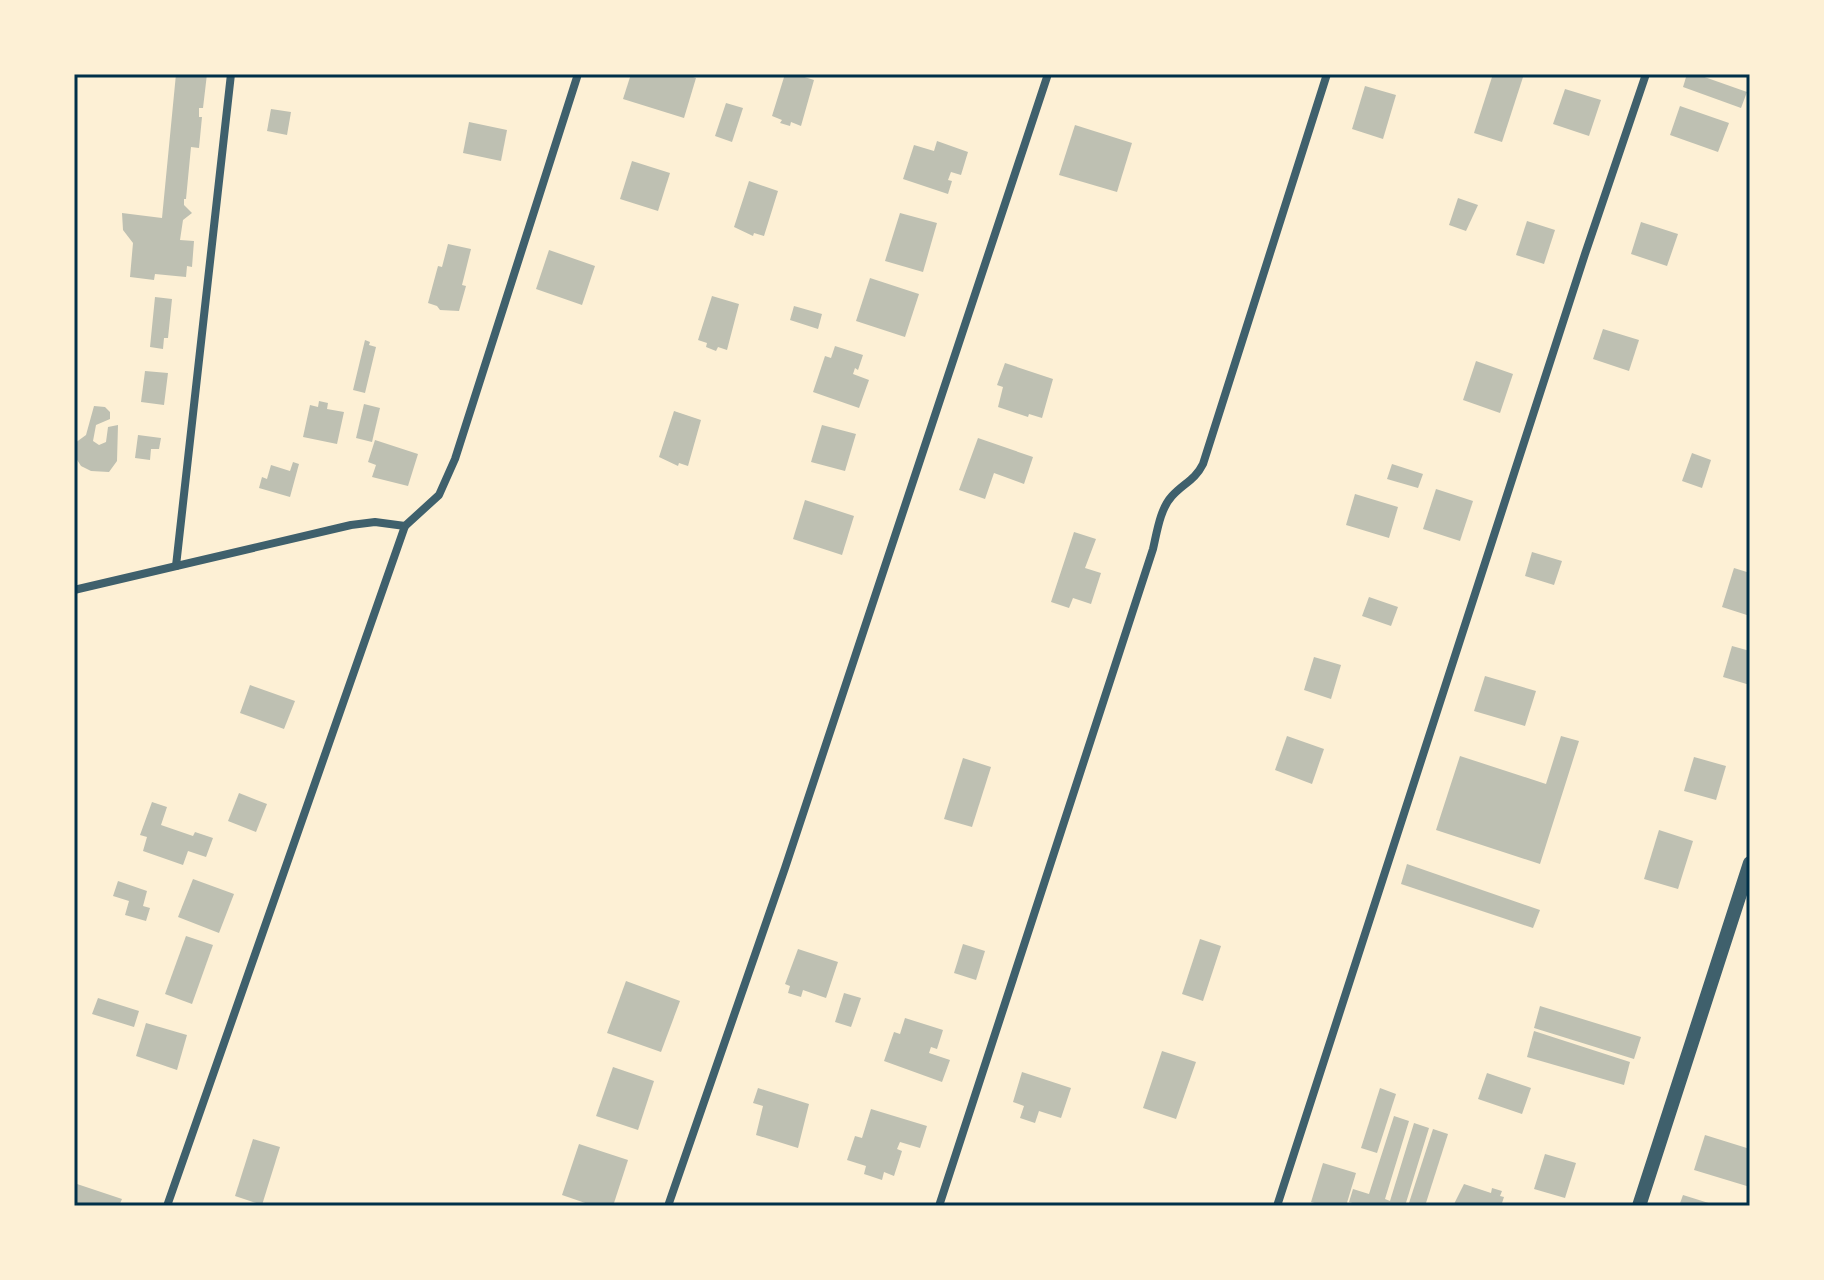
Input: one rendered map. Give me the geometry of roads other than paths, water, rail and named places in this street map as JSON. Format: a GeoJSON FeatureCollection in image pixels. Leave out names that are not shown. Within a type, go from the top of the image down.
{"type":"FeatureCollection","features":[{"type":"Feature","properties":{"kind":"street"},"geometry":{"type":"LineString","coordinates":[[176,566],[231,74]]}},
{"type":"Feature","properties":{"kind":"street"},"geometry":{"type":"LineString","coordinates":[[167,1206],[405,526],[439,495],[455,459],[578,74]]}},
{"type":"Feature","properties":{"kind":"street"},"geometry":{"type":"LineString","coordinates":[[668,1206],[785,868],[1048,74]]}},
{"type":"Feature","properties":{"kind":"street"},"geometry":{"type":"LineString","coordinates":[[939,1206],[1153,549],[1161,514],[1171,497],[1196,478],[1203,464],[1327,74]]}},
{"type":"Feature","properties":{"kind":"street"},"geometry":{"type":"LineString","coordinates":[[1277,1206],[1646,74]]}},
{"type":"Feature","properties":{"kind":"street"},"geometry":{"type":"LineString","coordinates":[[74,590],[351,525],[375,522],[405,526]]}},
{"type":"Feature","properties":{"kind":"street"},"geometry":{"type":"LineString","coordinates":[[1639,1206],[1750,863]]}}]}
